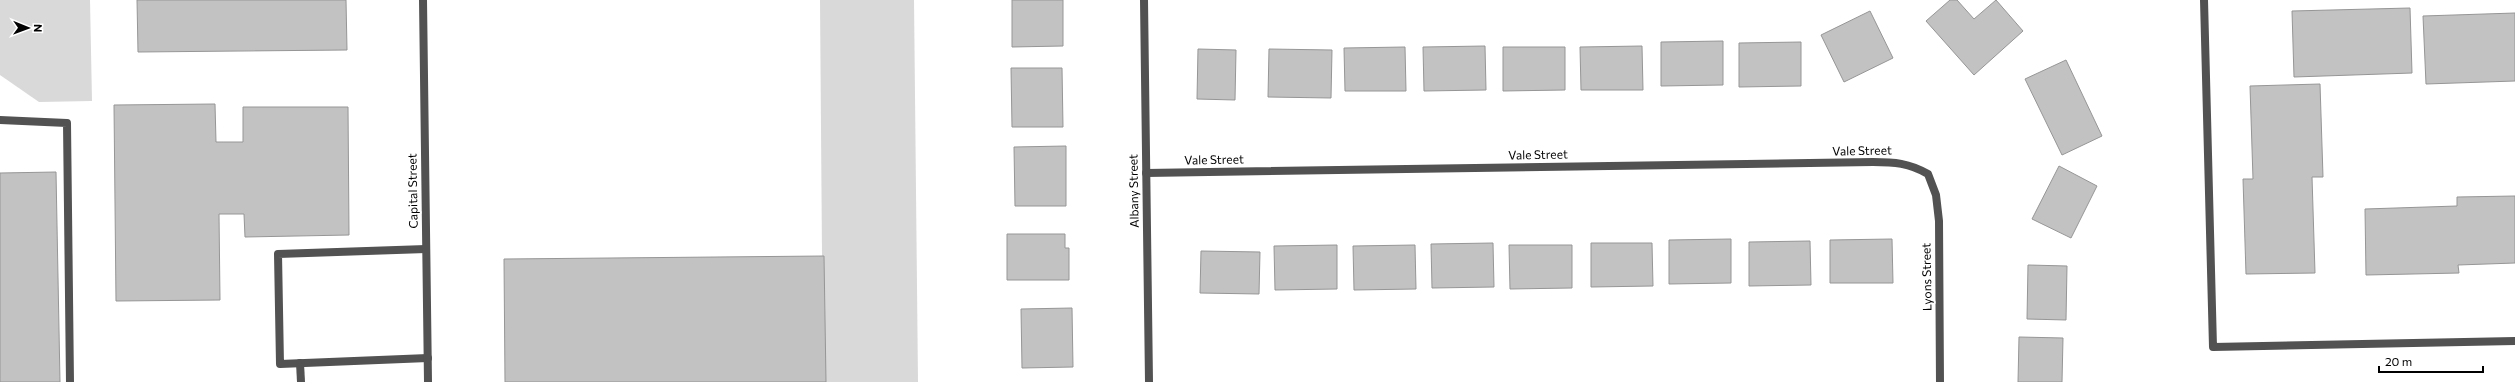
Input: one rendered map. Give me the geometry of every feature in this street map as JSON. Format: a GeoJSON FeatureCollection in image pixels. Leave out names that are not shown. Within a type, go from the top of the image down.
{"type":"FeatureCollection","features":[{"type":"Feature","properties":{"kind":"street","name":"Capital Street"},"geometry":{"type":"LineString","coordinates":[[423,0],[428,382]]}},
{"type":"Feature","properties":{"kind":"street","name":"Albany Street"},"geometry":{"type":"LineString","coordinates":[[1144,0],[1149,382]]}},
{"type":"Feature","properties":{"kind":"street"},"geometry":{"type":"LineString","coordinates":[[2204,0],[2213,347],[2515,341]]}},
{"type":"Feature","properties":{"kind":"street"},"geometry":{"type":"LineString","coordinates":[[0,120],[67,123],[70,382]]}},
{"type":"Feature","properties":{"kind":"street","name":"Vale Street"},"geometry":{"type":"LineString","coordinates":[[1146,173],[1892,162],[1914,166],[1928,174]]}},
{"type":"Feature","properties":{"kind":"street","name":"Lyons Street"},"geometry":{"type":"LineString","coordinates":[[1928,174],[1936,195],[1939,221],[1940,382]]}},
{"type":"Feature","properties":{"kind":"street"},"geometry":{"type":"LineString","coordinates":[[426,249],[278,254],[280,364],[428,358]]}},
{"type":"Feature","properties":{"kind":"street"},"geometry":{"type":"LineString","coordinates":[[300,363],[301,382]]}},
{"type":"Feature","properties":{"kind":"shaded area"},"geometry":{"type":"Polygon","coordinates":[[[0,0],[90,0],[92,101],[39,102],[0,75],[0,0]]]}},
{"type":"Feature","properties":{"kind":"shaded area"},"geometry":{"type":"Polygon","coordinates":[[[820,0],[914,0],[918,382],[823,382],[820,0]]]}},
{"type":"Feature","properties":{"kind":"building"},"geometry":{"type":"Polygon","coordinates":[[[137,0],[346,0],[347,50],[138,52],[137,0]]]}},
{"type":"Feature","properties":{"kind":"building"},"geometry":{"type":"Polygon","coordinates":[[[1012,0],[1063,0],[1063,46],[1012,47],[1012,0]]]}},
{"type":"Feature","properties":{"kind":"building"},"geometry":{"type":"Polygon","coordinates":[[[1950,0],[1957,0],[1974,19],[1996,0],[2023,31],[1974,75],[1926,21],[1950,0]]]}},
{"type":"Feature","properties":{"kind":"building"},"geometry":{"type":"Polygon","coordinates":[[[2410,8],[2412,73],[2294,77],[2292,11],[2410,8]]]}},
{"type":"Feature","properties":{"kind":"building"},"geometry":{"type":"Polygon","coordinates":[[[1870,11],[1893,58],[1844,82],[1821,35],[1870,11]]]}},
{"type":"Feature","properties":{"kind":"building"},"geometry":{"type":"Polygon","coordinates":[[[2515,13],[2515,81],[2426,84],[2423,16],[2515,13]]]}},
{"type":"Feature","properties":{"kind":"building"},"geometry":{"type":"Polygon","coordinates":[[[1723,41],[1723,85],[1661,86],[1661,42],[1723,41]]]}},
{"type":"Feature","properties":{"kind":"building"},"geometry":{"type":"Polygon","coordinates":[[[1801,42],[1801,86],[1739,87],[1739,43],[1801,42]]]}},
{"type":"Feature","properties":{"kind":"building"},"geometry":{"type":"Polygon","coordinates":[[[1485,46],[1486,90],[1424,91],[1423,47],[1485,46]]]}},
{"type":"Feature","properties":{"kind":"building"},"geometry":{"type":"Polygon","coordinates":[[[1642,46],[1643,90],[1581,90],[1580,47],[1642,46]]]}},
{"type":"Feature","properties":{"kind":"building"},"geometry":{"type":"Polygon","coordinates":[[[1405,47],[1406,91],[1345,91],[1344,48],[1405,47]]]}},
{"type":"Feature","properties":{"kind":"building"},"geometry":{"type":"Polygon","coordinates":[[[1503,47],[1565,47],[1565,90],[1503,91],[1503,47]]]}},
{"type":"Feature","properties":{"kind":"building"},"geometry":{"type":"Polygon","coordinates":[[[1198,49],[1236,50],[1235,100],[1197,99],[1198,49]]]}},
{"type":"Feature","properties":{"kind":"building"},"geometry":{"type":"Polygon","coordinates":[[[1269,49],[1332,50],[1331,98],[1268,97],[1269,49]]]}},
{"type":"Feature","properties":{"kind":"building"},"geometry":{"type":"Polygon","coordinates":[[[2066,60],[2102,136],[2062,155],[2025,79],[2066,60]]]}},
{"type":"Feature","properties":{"kind":"building"},"geometry":{"type":"Polygon","coordinates":[[[1011,68],[1062,68],[1063,127],[1012,127],[1011,68]]]}},
{"type":"Feature","properties":{"kind":"building"},"geometry":{"type":"Polygon","coordinates":[[[2320,84],[2323,177],[2312,177],[2315,273],[2246,274],[2243,179],[2253,179],[2250,86],[2320,84]]]}},
{"type":"Feature","properties":{"kind":"building"},"geometry":{"type":"Polygon","coordinates":[[[215,104],[216,142],[243,142],[243,107],[348,107],[349,235],[245,237],[244,214],[219,214],[220,300],[116,301],[114,105],[215,104]]]}},
{"type":"Feature","properties":{"kind":"building"},"geometry":{"type":"Polygon","coordinates":[[[1066,146],[1066,206],[1015,206],[1014,147],[1066,146]]]}},
{"type":"Feature","properties":{"kind":"building"},"geometry":{"type":"Polygon","coordinates":[[[2059,166],[2097,186],[2071,238],[2032,219],[2059,166]]]}},
{"type":"Feature","properties":{"kind":"building"},"geometry":{"type":"Polygon","coordinates":[[[56,172],[60,382],[0,382],[0,173],[56,172]]]}},
{"type":"Feature","properties":{"kind":"building"},"geometry":{"type":"Polygon","coordinates":[[[2515,196],[2515,263],[2458,265],[2459,273],[2366,275],[2365,209],[2457,206],[2457,197],[2515,196]]]}},
{"type":"Feature","properties":{"kind":"building"},"geometry":{"type":"Polygon","coordinates":[[[1007,234],[1065,234],[1065,248],[1069,248],[1069,280],[1007,280],[1007,234]]]}},
{"type":"Feature","properties":{"kind":"building"},"geometry":{"type":"Polygon","coordinates":[[[1731,239],[1731,283],[1669,284],[1669,240],[1731,239]]]}},
{"type":"Feature","properties":{"kind":"building"},"geometry":{"type":"Polygon","coordinates":[[[1892,239],[1893,283],[1830,283],[1830,240],[1892,239]]]}},
{"type":"Feature","properties":{"kind":"building"},"geometry":{"type":"Polygon","coordinates":[[[1810,241],[1811,285],[1749,286],[1749,242],[1810,241]]]}},
{"type":"Feature","properties":{"kind":"building"},"geometry":{"type":"Polygon","coordinates":[[[1493,243],[1494,287],[1432,288],[1431,244],[1493,243]]]}},
{"type":"Feature","properties":{"kind":"building"},"geometry":{"type":"Polygon","coordinates":[[[1591,243],[1652,243],[1653,286],[1591,287],[1591,243]]]}},
{"type":"Feature","properties":{"kind":"building"},"geometry":{"type":"Polygon","coordinates":[[[1337,245],[1337,289],[1275,290],[1274,246],[1337,245]]]}},
{"type":"Feature","properties":{"kind":"building"},"geometry":{"type":"Polygon","coordinates":[[[1415,245],[1416,289],[1354,290],[1353,246],[1415,245]]]}},
{"type":"Feature","properties":{"kind":"building"},"geometry":{"type":"Polygon","coordinates":[[[1509,245],[1572,245],[1572,288],[1510,289],[1509,245]]]}},
{"type":"Feature","properties":{"kind":"building"},"geometry":{"type":"Polygon","coordinates":[[[1201,251],[1260,252],[1259,294],[1200,293],[1201,251]]]}},
{"type":"Feature","properties":{"kind":"building"},"geometry":{"type":"Polygon","coordinates":[[[824,256],[826,382],[505,382],[504,259],[824,256]]]}},
{"type":"Feature","properties":{"kind":"building"},"geometry":{"type":"Polygon","coordinates":[[[2028,265],[2067,266],[2066,320],[2027,319],[2028,265]]]}},
{"type":"Feature","properties":{"kind":"building"},"geometry":{"type":"Polygon","coordinates":[[[1072,308],[1073,367],[1022,368],[1021,309],[1072,308]]]}},
{"type":"Feature","properties":{"kind":"building"},"geometry":{"type":"Polygon","coordinates":[[[2019,337],[2063,338],[2062,382],[2018,382],[2019,337]]]}}]}
